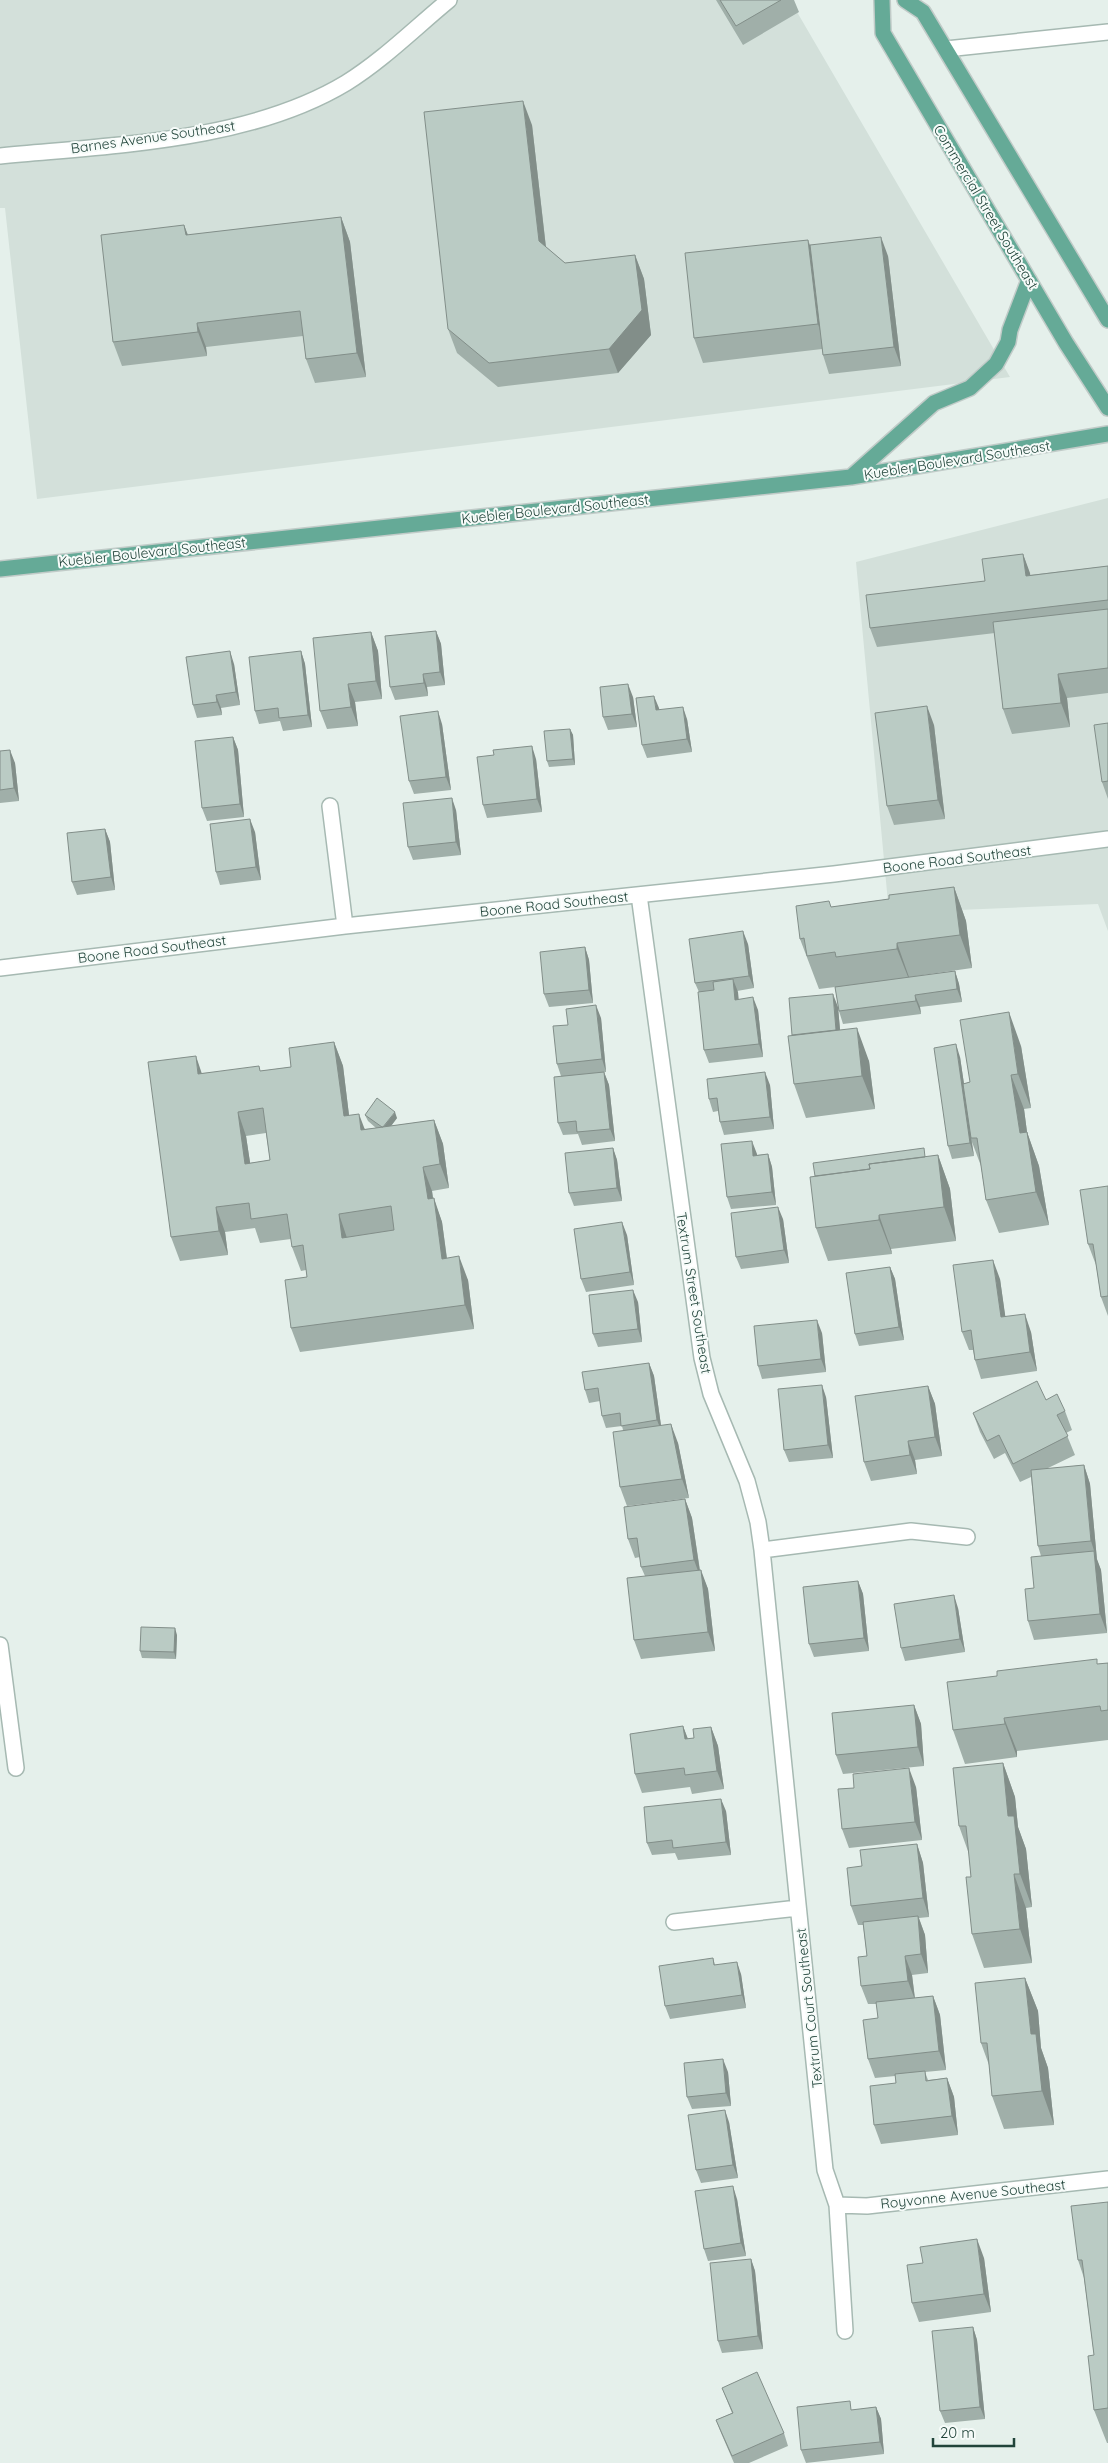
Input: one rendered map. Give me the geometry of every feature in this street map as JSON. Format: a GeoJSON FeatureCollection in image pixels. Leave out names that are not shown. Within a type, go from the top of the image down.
{"type":"FeatureCollection","features":[{"type":"Feature","properties":{"kind":"main road","name":"Commercial Street Southeast"},"geometry":{"type":"LineString","coordinates":[[882,0],[883,34],[1029,280],[1108,408]]}},
{"type":"Feature","properties":{"kind":"main road"},"geometry":{"type":"LineString","coordinates":[[905,0],[923,12],[1108,320]]}},
{"type":"Feature","properties":{"kind":"main road"},"geometry":{"type":"LineString","coordinates":[[851,477],[934,403],[970,388],[996,364],[1008,342],[1010,330],[1029,280]]}},
{"type":"Feature","properties":{"kind":"main road","name":"Kuebler Boulevard Southeast"},"geometry":{"type":"LineString","coordinates":[[0,569],[851,477],[1108,434]]}},
{"type":"Feature","properties":{"kind":"street","name":"Barnes Avenue Southeast"},"geometry":{"type":"LineString","coordinates":[[0,156],[226,130],[264,119],[304,104],[345,84],[378,61],[449,0]]}},
{"type":"Feature","properties":{"kind":"street"},"geometry":{"type":"LineString","coordinates":[[946,49],[1108,32]]}},
{"type":"Feature","properties":{"kind":"street"},"geometry":{"type":"LineString","coordinates":[[330,806],[345,926]]}},
{"type":"Feature","properties":{"kind":"street","name":"Boone Road Southeast"},"geometry":{"type":"LineString","coordinates":[[0,968],[345,926],[639,895],[1108,839]]}},
{"type":"Feature","properties":{"kind":"street","name":"Textrum Street Southeast"},"geometry":{"type":"LineString","coordinates":[[639,895],[702,1358],[711,1394],[747,1481],[762,1550],[776,1684]]}},
{"type":"Feature","properties":{"kind":"street"},"geometry":{"type":"LineString","coordinates":[[762,1550],[911,1532],[966,1537]]}},
{"type":"Feature","properties":{"kind":"street"},"geometry":{"type":"LineString","coordinates":[[0,1645],[16,1768]]}},
{"type":"Feature","properties":{"kind":"street","name":"Textrum Court Southeast"},"geometry":{"type":"LineString","coordinates":[[776,1684],[825,2170],[837,2205],[845,2331]]}},
{"type":"Feature","properties":{"kind":"street"},"geometry":{"type":"LineString","coordinates":[[674,1922],[798,1908]]}},
{"type":"Feature","properties":{"kind":"street","name":"Royvonne Avenue Southeast"},"geometry":{"type":"LineString","coordinates":[[837,2205],[867,2206],[1108,2179]]}},
{"type":"Feature","properties":{"kind":"shaded area"},"geometry":{"type":"Polygon","coordinates":[[[0,0],[790,0],[1010,377],[37,499],[5,208],[0,208],[0,0]]]}},
{"type":"Feature","properties":{"kind":"shaded area"},"geometry":{"type":"Polygon","coordinates":[[[1108,498],[1108,931],[1098,904],[889,913],[856,562],[1108,498]]]}},
{"type":"Feature","properties":{"kind":"building"},"geometry":{"type":"Polygon","coordinates":[[[720,0],[781,0],[736,26],[720,0]]]}},
{"type":"Feature","properties":{"kind":"building"},"geometry":{"type":"Polygon","coordinates":[[[523,101],[539,241],[565,263],[635,255],[642,310],[609,349],[489,363],[448,329],[424,112],[523,101]]]}},
{"type":"Feature","properties":{"kind":"building"},"geometry":{"type":"Polygon","coordinates":[[[341,217],[357,353],[306,359],[300,311],[197,323],[198,332],[113,342],[101,235],[184,225],[186,235],[341,217]]]}},
{"type":"Feature","properties":{"kind":"building"},"geometry":{"type":"Polygon","coordinates":[[[881,237],[894,347],[823,355],[810,245],[881,237]]]}},
{"type":"Feature","properties":{"kind":"building"},"geometry":{"type":"Polygon","coordinates":[[[808,240],[818,324],[694,338],[685,253],[808,240]]]}},
{"type":"Feature","properties":{"kind":"building"},"geometry":{"type":"Polygon","coordinates":[[[1023,554],[1026,576],[1108,566],[1108,600],[870,628],[866,595],[985,581],[982,559],[1023,554]]]}},
{"type":"Feature","properties":{"kind":"building"},"geometry":{"type":"Polygon","coordinates":[[[1108,609],[1108,668],[1058,674],[1061,703],[1003,709],[993,622],[1108,609]]]}},
{"type":"Feature","properties":{"kind":"building"},"geometry":{"type":"Polygon","coordinates":[[[436,631],[440,672],[423,674],[424,683],[390,687],[385,636],[436,631]]]}},
{"type":"Feature","properties":{"kind":"building"},"geometry":{"type":"Polygon","coordinates":[[[371,632],[376,681],[348,684],[351,707],[320,711],[313,638],[371,632]]]}},
{"type":"Feature","properties":{"kind":"building"},"geometry":{"type":"Polygon","coordinates":[[[230,651],[236,692],[216,695],[217,702],[193,705],[186,657],[230,651]]]}},
{"type":"Feature","properties":{"kind":"building"},"geometry":{"type":"Polygon","coordinates":[[[301,651],[308,715],[279,718],[278,708],[255,711],[249,657],[301,651]]]}},
{"type":"Feature","properties":{"kind":"building"},"geometry":{"type":"Polygon","coordinates":[[[628,684],[632,714],[603,717],[600,687],[628,684]]]}},
{"type":"Feature","properties":{"kind":"building"},"geometry":{"type":"Polygon","coordinates":[[[654,696],[656,710],[683,707],[687,739],[642,745],[636,698],[654,696]]]}},
{"type":"Feature","properties":{"kind":"building"},"geometry":{"type":"Polygon","coordinates":[[[927,706],[938,800],[887,806],[875,713],[927,706]]]}},
{"type":"Feature","properties":{"kind":"building"},"geometry":{"type":"Polygon","coordinates":[[[438,711],[446,777],[409,781],[400,716],[438,711]]]}},
{"type":"Feature","properties":{"kind":"building"},"geometry":{"type":"Polygon","coordinates":[[[1108,723],[1108,781],[1102,782],[1094,725],[1108,723]]]}},
{"type":"Feature","properties":{"kind":"building"},"geometry":{"type":"Polygon","coordinates":[[[570,729],[573,759],[547,761],[544,731],[570,729]]]}},
{"type":"Feature","properties":{"kind":"building"},"geometry":{"type":"Polygon","coordinates":[[[233,737],[240,804],[202,808],[195,741],[233,737]]]}},
{"type":"Feature","properties":{"kind":"building"},"geometry":{"type":"Polygon","coordinates":[[[532,746],[537,799],[483,805],[477,757],[494,755],[493,750],[532,746]]]}},
{"type":"Feature","properties":{"kind":"building"},"geometry":{"type":"Polygon","coordinates":[[[10,750],[14,788],[0,790],[0,751],[10,750]]]}},
{"type":"Feature","properties":{"kind":"building"},"geometry":{"type":"Polygon","coordinates":[[[452,798],[456,842],[408,847],[403,803],[452,798]]]}},
{"type":"Feature","properties":{"kind":"building"},"geometry":{"type":"Polygon","coordinates":[[[250,819],[256,867],[216,872],[210,824],[250,819]]]}},
{"type":"Feature","properties":{"kind":"building"},"geometry":{"type":"Polygon","coordinates":[[[105,829],[111,877],[72,882],[67,833],[105,829]]]}},
{"type":"Feature","properties":{"kind":"building"},"geometry":{"type":"Polygon","coordinates":[[[954,887],[960,935],[897,943],[897,949],[836,957],[835,952],[807,956],[804,938],[800,939],[796,906],[829,901],[831,907],[889,899],[889,895],[954,887]]]}},
{"type":"Feature","properties":{"kind":"building"},"geometry":{"type":"Polygon","coordinates":[[[743,931],[749,976],[695,983],[689,939],[743,931]]]}},
{"type":"Feature","properties":{"kind":"building"},"geometry":{"type":"Polygon","coordinates":[[[585,947],[589,990],[544,994],[540,952],[585,947]]]}},
{"type":"Feature","properties":{"kind":"building"},"geometry":{"type":"Polygon","coordinates":[[[955,971],[957,989],[915,995],[916,1001],[839,1011],[835,987],[955,971]]]}},
{"type":"Feature","properties":{"kind":"building"},"geometry":{"type":"Polygon","coordinates":[[[733,979],[735,1000],[753,997],[759,1044],[704,1050],[698,992],[714,990],[713,982],[733,979]]]}},
{"type":"Feature","properties":{"kind":"building"},"geometry":{"type":"Polygon","coordinates":[[[833,994],[836,1030],[792,1035],[789,998],[833,994]]]}},
{"type":"Feature","properties":{"kind":"building"},"geometry":{"type":"Polygon","coordinates":[[[596,1005],[602,1059],[557,1064],[553,1026],[568,1025],[566,1009],[596,1005]]]}},
{"type":"Feature","properties":{"kind":"building"},"geometry":{"type":"Polygon","coordinates":[[[1009,1012],[1018,1074],[1011,1075],[1020,1133],[1027,1132],[1036,1192],[986,1200],[977,1138],[971,1138],[963,1084],[970,1082],[960,1020],[1009,1012]]]}},
{"type":"Feature","properties":{"kind":"building"},"geometry":{"type":"Polygon","coordinates":[[[857,1028],[862,1076],[794,1084],[788,1036],[857,1028]]]}},
{"type":"Feature","properties":{"kind":"building"},"geometry":{"type":"Polygon","coordinates":[[[334,1042],[344,1116],[359,1114],[361,1130],[434,1120],[440,1164],[423,1167],[428,1199],[434,1198],[442,1259],[459,1256],[465,1305],[291,1328],[285,1280],[307,1277],[303,1245],[292,1247],[287,1214],[251,1219],[249,1203],[216,1207],[219,1231],[171,1237],[148,1062],[196,1056],[198,1074],[259,1066],[260,1071],[291,1067],[289,1048],[334,1042]],[[263,1108],[238,1112],[245,1164],[270,1160],[263,1108]],[[391,1206],[339,1214],[342,1238],[394,1230],[391,1206]]]}},
{"type":"Feature","properties":{"kind":"building"},"geometry":{"type":"Polygon","coordinates":[[[956,1044],[970,1143],[948,1146],[934,1048],[956,1044]]]}},
{"type":"Feature","properties":{"kind":"building"},"geometry":{"type":"Polygon","coordinates":[[[604,1072],[610,1129],[577,1132],[576,1121],[558,1123],[554,1077],[604,1072]]]}},
{"type":"Feature","properties":{"kind":"building"},"geometry":{"type":"Polygon","coordinates":[[[765,1072],[770,1117],[720,1122],[717,1098],[709,1099],[707,1079],[765,1072]]]}},
{"type":"Feature","properties":{"kind":"building"},"geometry":{"type":"Polygon","coordinates":[[[377,1098],[395,1112],[383,1127],[365,1115],[377,1098]]]}},
{"type":"Feature","properties":{"kind":"building"},"geometry":{"type":"Polygon","coordinates":[[[752,1141],[753,1156],[768,1154],[772,1192],[727,1197],[721,1144],[752,1141]]]}},
{"type":"Feature","properties":{"kind":"building"},"geometry":{"type":"Polygon","coordinates":[[[613,1148],[617,1188],[569,1193],[565,1153],[613,1148]]]}},
{"type":"Feature","properties":{"kind":"building"},"geometry":{"type":"Polygon","coordinates":[[[924,1148],[925,1157],[869,1164],[870,1169],[815,1176],[813,1163],[924,1148]]]}},
{"type":"Feature","properties":{"kind":"building"},"geometry":{"type":"Polygon","coordinates":[[[938,1155],[944,1207],[879,1215],[879,1220],[816,1228],[810,1177],[870,1169],[869,1164],[938,1155]]]}},
{"type":"Feature","properties":{"kind":"building"},"geometry":{"type":"Polygon","coordinates":[[[1108,1186],[1108,1296],[1101,1297],[1093,1244],[1088,1244],[1080,1190],[1108,1186]]]}},
{"type":"Feature","properties":{"kind":"building"},"geometry":{"type":"Polygon","coordinates":[[[778,1207],[784,1250],[736,1257],[731,1213],[778,1207]]]}},
{"type":"Feature","properties":{"kind":"building"},"geometry":{"type":"Polygon","coordinates":[[[622,1222],[630,1272],[581,1279],[574,1229],[622,1222]]]}},
{"type":"Feature","properties":{"kind":"building"},"geometry":{"type":"Polygon","coordinates":[[[993,1260],[1001,1317],[1025,1314],[1030,1352],[975,1360],[971,1330],[962,1332],[953,1265],[993,1260]]]}},
{"type":"Feature","properties":{"kind":"building"},"geometry":{"type":"Polygon","coordinates":[[[890,1267],[899,1327],[855,1334],[846,1273],[890,1267]]]}},
{"type":"Feature","properties":{"kind":"building"},"geometry":{"type":"Polygon","coordinates":[[[633,1290],[638,1329],[593,1334],[589,1295],[633,1290]]]}},
{"type":"Feature","properties":{"kind":"building"},"geometry":{"type":"Polygon","coordinates":[[[817,1320],[821,1359],[758,1366],[754,1326],[817,1320]]]}},
{"type":"Feature","properties":{"kind":"building"},"geometry":{"type":"Polygon","coordinates":[[[649,1363],[657,1420],[621,1426],[620,1413],[602,1416],[598,1388],[585,1390],[582,1372],[649,1363]]]}},
{"type":"Feature","properties":{"kind":"building"},"geometry":{"type":"Polygon","coordinates":[[[1037,1381],[1046,1400],[1057,1394],[1065,1411],[1057,1415],[1068,1436],[1013,1464],[999,1435],[987,1441],[973,1413],[1037,1381]]]}},
{"type":"Feature","properties":{"kind":"building"},"geometry":{"type":"Polygon","coordinates":[[[822,1385],[828,1445],[784,1450],[778,1389],[822,1385]]]}},
{"type":"Feature","properties":{"kind":"building"},"geometry":{"type":"Polygon","coordinates":[[[928,1386],[935,1437],[908,1441],[910,1455],[864,1462],[855,1396],[928,1386]]]}},
{"type":"Feature","properties":{"kind":"building"},"geometry":{"type":"Polygon","coordinates":[[[671,1424],[682,1479],[620,1487],[613,1432],[671,1424]]]}},
{"type":"Feature","properties":{"kind":"building"},"geometry":{"type":"Polygon","coordinates":[[[1084,1465],[1091,1541],[1038,1546],[1031,1470],[1084,1465]]]}},
{"type":"Feature","properties":{"kind":"building"},"geometry":{"type":"Polygon","coordinates":[[[685,1499],[694,1560],[641,1567],[637,1538],[628,1539],[624,1507],[685,1499]]]}},
{"type":"Feature","properties":{"kind":"building"},"geometry":{"type":"Polygon","coordinates":[[[1094,1551],[1100,1614],[1028,1621],[1025,1589],[1034,1588],[1031,1557],[1094,1551]]]}},
{"type":"Feature","properties":{"kind":"building"},"geometry":{"type":"Polygon","coordinates":[[[701,1570],[708,1632],[634,1640],[627,1578],[701,1570]]]}},
{"type":"Feature","properties":{"kind":"building"},"geometry":{"type":"Polygon","coordinates":[[[858,1581],[864,1638],[809,1644],[803,1587],[858,1581]]]}},
{"type":"Feature","properties":{"kind":"building"},"geometry":{"type":"Polygon","coordinates":[[[954,1595],[960,1639],[901,1648],[894,1604],[954,1595]]]}},
{"type":"Feature","properties":{"kind":"building"},"geometry":{"type":"Polygon","coordinates":[[[141,1627],[175,1628],[174,1652],[140,1651],[141,1627]]]}},
{"type":"Feature","properties":{"kind":"building"},"geometry":{"type":"Polygon","coordinates":[[[1097,1659],[1097,1664],[1108,1663],[1108,1710],[1101,1711],[1100,1706],[1004,1718],[1005,1724],[953,1730],[947,1682],[997,1676],[997,1671],[1097,1659]]]}},
{"type":"Feature","properties":{"kind":"building"},"geometry":{"type":"Polygon","coordinates":[[[914,1705],[918,1747],[836,1755],[832,1713],[914,1705]]]}},
{"type":"Feature","properties":{"kind":"building"},"geometry":{"type":"Polygon","coordinates":[[[683,1726],[685,1739],[694,1738],[693,1729],[711,1727],[717,1771],[685,1775],[684,1768],[635,1774],[630,1734],[683,1726]]]}},
{"type":"Feature","properties":{"kind":"building"},"geometry":{"type":"Polygon","coordinates":[[[1003,1763],[1008,1816],[1014,1816],[1020,1874],[1014,1874],[1020,1929],[972,1934],[966,1877],[971,1877],[966,1826],[959,1826],[953,1768],[1003,1763]]]}},
{"type":"Feature","properties":{"kind":"building"},"geometry":{"type":"Polygon","coordinates":[[[909,1768],[915,1822],[842,1829],[838,1789],[854,1788],[853,1774],[909,1768]]]}},
{"type":"Feature","properties":{"kind":"building"},"geometry":{"type":"Polygon","coordinates":[[[721,1799],[726,1842],[673,1848],[672,1840],[647,1843],[644,1807],[721,1799]]]}},
{"type":"Feature","properties":{"kind":"building"},"geometry":{"type":"Polygon","coordinates":[[[917,1844],[923,1898],[851,1906],[847,1868],[862,1866],[860,1850],[917,1844]]]}},
{"type":"Feature","properties":{"kind":"building"},"geometry":{"type":"Polygon","coordinates":[[[918,1916],[921,1954],[905,1956],[908,1981],[861,1986],[858,1957],[867,1956],[863,1922],[918,1916]]]}},
{"type":"Feature","properties":{"kind":"building"},"geometry":{"type":"Polygon","coordinates":[[[713,1958],[714,1965],[737,1962],[742,1995],[665,2006],[659,1966],[713,1958]]]}},
{"type":"Feature","properties":{"kind":"building"},"geometry":{"type":"Polygon","coordinates":[[[1025,1978],[1031,2034],[1036,2034],[1042,2091],[992,2096],[987,2043],[981,2043],[975,1983],[1025,1978]]]}},
{"type":"Feature","properties":{"kind":"building"},"geometry":{"type":"Polygon","coordinates":[[[933,1996],[939,2051],[868,2059],[863,2020],[878,2018],[876,2002],[933,1996]]]}},
{"type":"Feature","properties":{"kind":"building"},"geometry":{"type":"Polygon","coordinates":[[[723,2059],[726,2093],[687,2097],[684,2063],[723,2059]]]}},
{"type":"Feature","properties":{"kind":"building"},"geometry":{"type":"Polygon","coordinates":[[[925,2071],[926,2081],[947,2078],[952,2116],[874,2125],[870,2086],[896,2083],[895,2074],[925,2071]]]}},
{"type":"Feature","properties":{"kind":"building"},"geometry":{"type":"Polygon","coordinates":[[[725,2110],[733,2165],[696,2170],[688,2115],[725,2110]]]}},
{"type":"Feature","properties":{"kind":"building"},"geometry":{"type":"Polygon","coordinates":[[[733,2186],[741,2243],[704,2249],[695,2191],[733,2186]]]}},
{"type":"Feature","properties":{"kind":"building"},"geometry":{"type":"Polygon","coordinates":[[[1108,2202],[1108,2408],[1094,2410],[1088,2356],[1094,2355],[1082,2260],[1078,2260],[1071,2206],[1108,2202]]]}},
{"type":"Feature","properties":{"kind":"building"},"geometry":{"type":"Polygon","coordinates":[[[977,2239],[984,2294],[912,2303],[907,2265],[923,2263],[920,2247],[977,2239]]]}},
{"type":"Feature","properties":{"kind":"building"},"geometry":{"type":"Polygon","coordinates":[[[751,2259],[758,2336],[718,2341],[710,2263],[751,2259]]]}},
{"type":"Feature","properties":{"kind":"building"},"geometry":{"type":"Polygon","coordinates":[[[973,2327],[980,2407],[940,2411],[932,2331],[973,2327]]]}},
{"type":"Feature","properties":{"kind":"building"},"geometry":{"type":"Polygon","coordinates":[[[757,2372],[784,2433],[732,2456],[716,2420],[733,2413],[722,2388],[757,2372]]]}},
{"type":"Feature","properties":{"kind":"building"},"geometry":{"type":"Polygon","coordinates":[[[850,2401],[851,2410],[876,2407],[880,2442],[801,2450],[797,2407],[850,2401]]]}}]}
